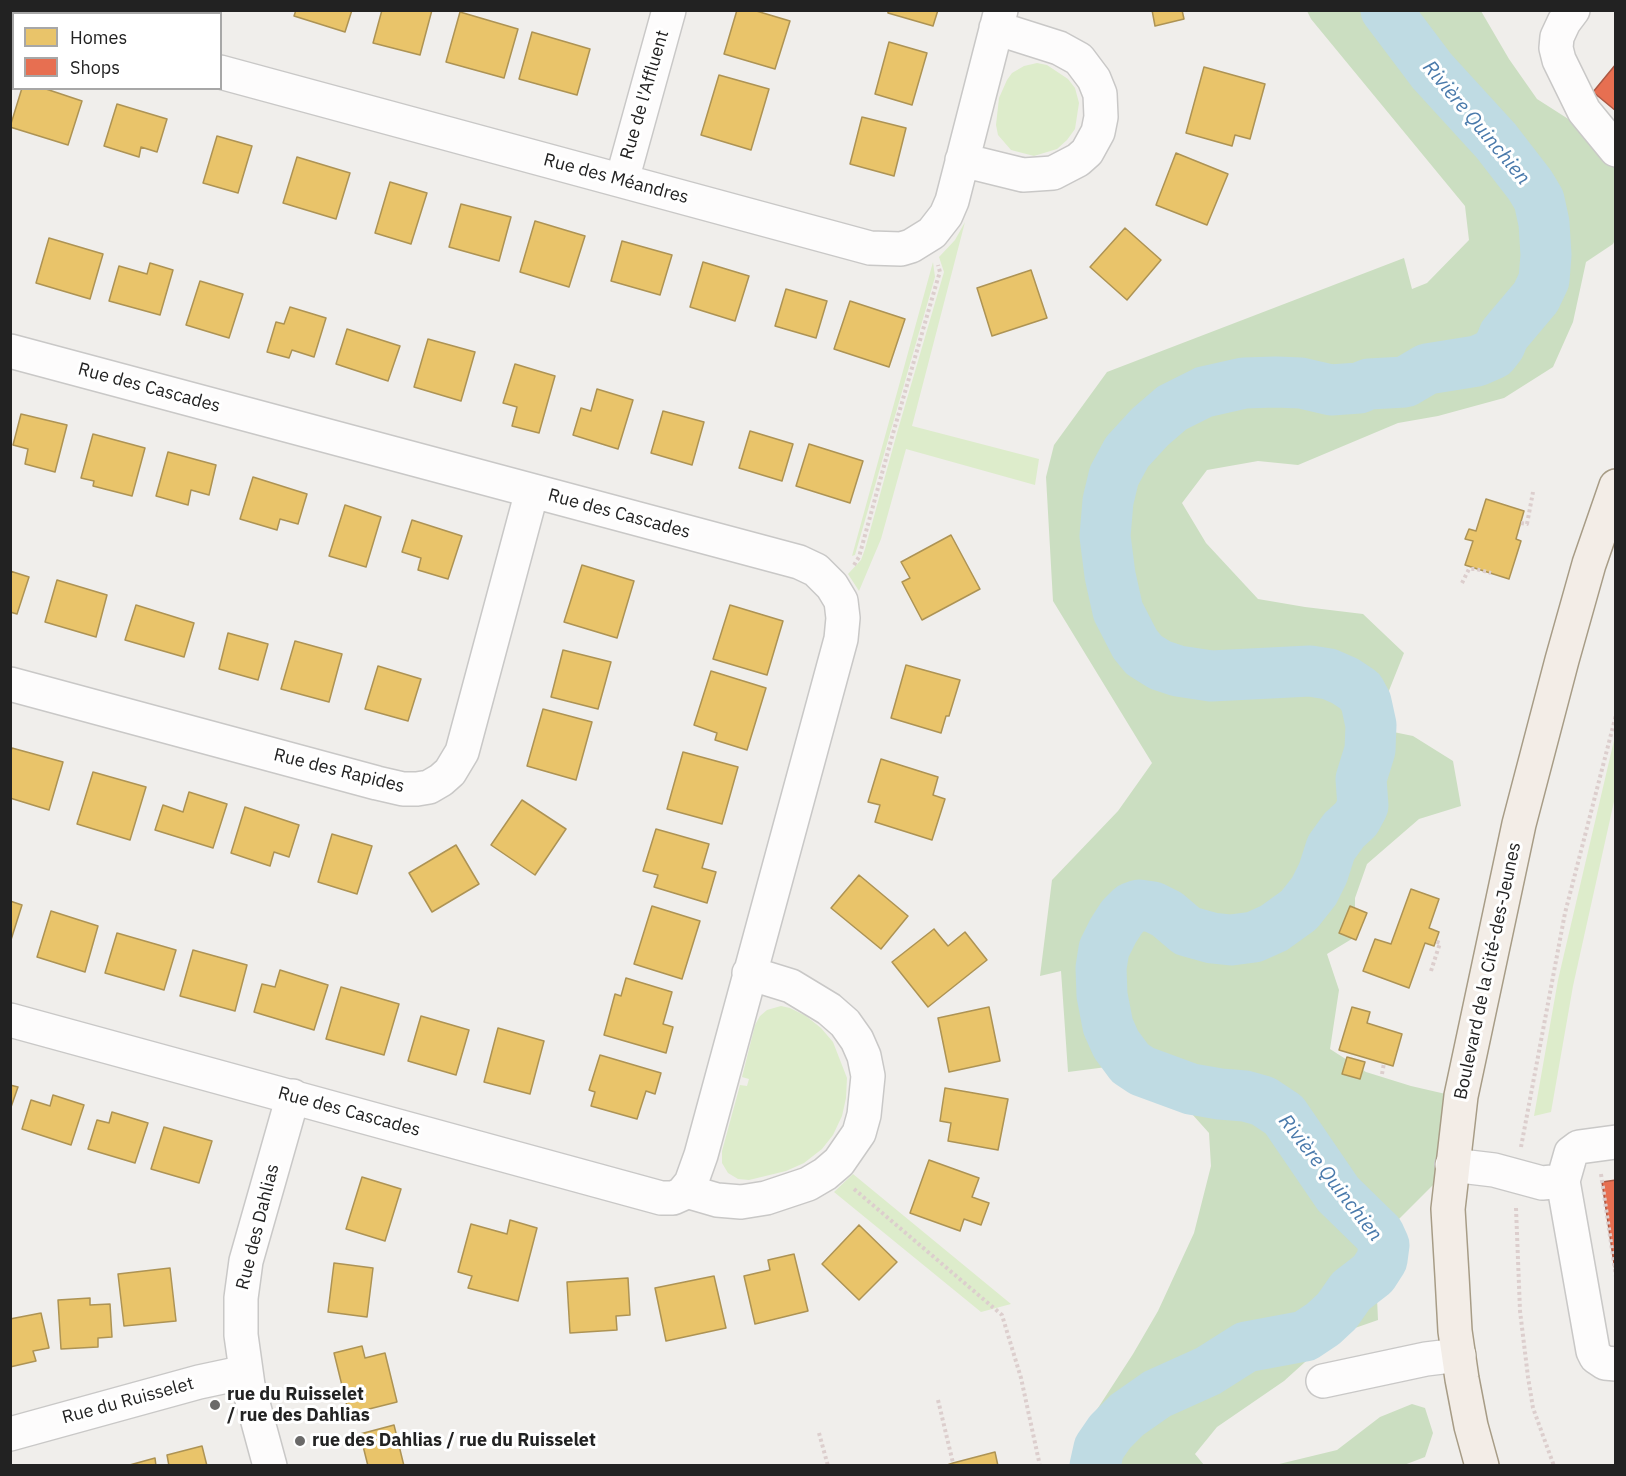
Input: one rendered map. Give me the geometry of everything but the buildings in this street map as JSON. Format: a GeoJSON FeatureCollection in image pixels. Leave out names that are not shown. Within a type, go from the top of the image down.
{"type":"FeatureCollection","features":[{"type":"Feature","properties":{"kind":"main road","name":"Boulevard de la Cité-des-Jeunes"},"geometry":{"type":"LineString","coordinates":[[1482,1466],[1471,1426],[1458,1355],[1448,1209],[1461,1096],[1519,824],[1589,564],[1616,486]]}},
{"type":"Feature","properties":{"kind":"street","name":"Rue de l'Affluent"},"geometry":{"type":"LineString","coordinates":[[621,180],[669,10]]}},
{"type":"Feature","properties":{"kind":"street"},"geometry":{"type":"LineString","coordinates":[[1573,10],[1564,21],[1557,37],[1556,48],[1559,60],[1584,111],[1616,150]]}},
{"type":"Feature","properties":{"kind":"street","name":"Rue des Méandres"},"geometry":{"type":"LineString","coordinates":[[222,73],[870,248],[891,250],[911,246],[932,233],[952,201],[962,160],[998,19],[1079,59],[1094,79],[1100,94],[1101,117],[1098,132],[1087,152],[1066,168],[1053,173],[1023,174],[962,160]]}},
{"type":"Feature","properties":{"kind":"street","name":"Rue des Cascades"},"geometry":{"type":"LineString","coordinates":[[10,351],[798,562],[823,576],[832,586],[841,601],[843,618],[841,639],[701,1155],[686,1191],[673,1198],[661,1198],[10,1020]]}},
{"type":"Feature","properties":{"kind":"street","name":"Rue des Rapides"},"geometry":{"type":"LineString","coordinates":[[10,684],[377,783],[403,789],[429,787],[450,772],[462,752],[532,491]]}},
{"type":"Feature","properties":{"kind":"street","name":"Rue des Cascades"},"geometry":{"type":"LineString","coordinates":[[686,1191],[717,1200],[741,1202],[766,1198],[808,1184],[825,1174],[839,1162],[859,1134],[864,1115],[868,1076],[864,1056],[857,1040],[845,1023],[829,1009],[791,986],[749,973]]}},
{"type":"Feature","properties":{"kind":"street","name":"Rue des Dahlias"},"geometry":{"type":"LineString","coordinates":[[270,1466],[250,1395],[246,1372],[241,1327],[241,1298],[249,1249],[293,1096]]}},
{"type":"Feature","properties":{"kind":"street"},"geometry":{"type":"LineString","coordinates":[[1616,1142],[1579,1147],[1570,1153],[1563,1181],[1593,1351],[1596,1357],[1605,1363],[1616,1364]]}},
{"type":"Feature","properties":{"kind":"street"},"geometry":{"type":"LineString","coordinates":[[1452,1165],[1494,1170],[1542,1183],[1563,1181]]}},
{"type":"Feature","properties":{"kind":"street"},"geometry":{"type":"LineString","coordinates":[[1323,1381],[1426,1359],[1458,1355]]}},
{"type":"Feature","properties":{"kind":"street","name":"Rue du Ruisselet"},"geometry":{"type":"LineString","coordinates":[[10,1434],[199,1382],[246,1372]]}},
{"type":"Feature","properties":{"kind":"path"},"geometry":{"type":"LineString","coordinates":[[848,571],[859,557],[940,272],[935,259]]}},
{"type":"Feature","properties":{"kind":"path"},"geometry":{"type":"LineString","coordinates":[[1521,523],[1527,524],[1533,492]]}},
{"type":"Feature","properties":{"kind":"path"},"geometry":{"type":"LineString","coordinates":[[1462,583],[1469,569],[1476,568],[1491,573]]}},
{"type":"Feature","properties":{"kind":"path"},"geometry":{"type":"LineString","coordinates":[[1521,1149],[1565,913],[1616,715]]}},
{"type":"Feature","properties":{"kind":"path"},"geometry":{"type":"LineString","coordinates":[[1431,971],[1440,943],[1435,941]]}},
{"type":"Feature","properties":{"kind":"path"},"geometry":{"type":"LineString","coordinates":[[1382,1074],[1384,1063]]}},
{"type":"Feature","properties":{"kind":"path"},"geometry":{"type":"LineString","coordinates":[[1601,1171],[1616,1277]]}},
{"type":"Feature","properties":{"kind":"path"},"geometry":{"type":"LineString","coordinates":[[847,1183],[1002,1315],[1021,1378],[1040,1466]]}},
{"type":"Feature","properties":{"kind":"path"},"geometry":{"type":"LineString","coordinates":[[1515,1199],[1520,1311],[1528,1377],[1533,1408],[1554,1466]]}},
{"type":"Feature","properties":{"kind":"path"},"geometry":{"type":"LineString","coordinates":[[938,1400],[953,1463]]}},
{"type":"Feature","properties":{"kind":"path"},"geometry":{"type":"LineString","coordinates":[[819,1433],[828,1466]]}},
{"type":"Feature","properties":{"kind":"path"},"geometry":{"type":"LineString","coordinates":[[1548,1453],[1559,1466]]}},
{"type":"Feature","properties":{"kind":"green space"},"geometry":{"type":"Polygon","coordinates":[[[1307,11],[1481,11],[1509,59],[1537,99],[1609,145],[1615,153],[1615,240],[1613,244],[1586,262],[1573,322],[1553,367],[1504,398],[1438,416],[1398,423],[1298,465],[1258,461],[1207,470],[1182,503],[1206,543],[1258,599],[1363,614],[1404,653],[1374,728],[1413,736],[1453,761],[1461,806],[1419,819],[1367,864],[1355,898],[1355,937],[1327,954],[1339,990],[1330,1049],[1366,1072],[1450,1095],[1440,1178],[1390,1228],[1376,1277],[1378,1320],[1335,1335],[1284,1381],[1217,1427],[1195,1454],[1204,1465],[1079,1465],[1074,1445],[1158,1311],[1194,1233],[1211,1166],[1209,1133],[1175,1095],[1130,1064],[1068,1072],[1061,971],[1040,976],[1052,880],[1118,811],[1152,763],[1053,601],[1046,477],[1054,445],[1107,372],[1404,258],[1412,289],[1427,283],[1469,240],[1465,206],[1311,19],[1307,11]]]}},
{"type":"Feature","properties":{"kind":"green space"},"geometry":{"type":"Polygon","coordinates":[[[1037,63],[1047,65],[1068,79],[1075,88],[1079,103],[1075,129],[1067,140],[1057,149],[1034,156],[1011,150],[998,135],[996,125],[999,98],[1007,80],[1012,73],[1024,66],[1037,63]]]}},
{"type":"Feature","properties":{"kind":"green space"},"geometry":{"type":"Polygon","coordinates":[[[965,222],[912,426],[1039,459],[1035,485],[906,449],[881,539],[859,591],[848,574],[861,560],[865,549],[944,272],[939,257],[955,240],[965,222]]]}},
{"type":"Feature","properties":{"kind":"green space"},"geometry":{"type":"Polygon","coordinates":[[[933,262],[935,277],[855,555],[852,556],[933,262]]]}},
{"type":"Feature","properties":{"kind":"green space"},"geometry":{"type":"Polygon","coordinates":[[[1615,736],[1615,797],[1573,986],[1551,1112],[1534,1116],[1558,980],[1615,736]]]}},
{"type":"Feature","properties":{"kind":"green space"},"geometry":{"type":"Polygon","coordinates":[[[781,1006],[806,1016],[833,1042],[847,1078],[842,1116],[833,1135],[822,1149],[804,1163],[786,1171],[749,1180],[738,1179],[728,1173],[722,1163],[722,1151],[740,1085],[747,1086],[749,1079],[742,1077],[755,1025],[767,1010],[781,1006]]]}},
{"type":"Feature","properties":{"kind":"green space"},"geometry":{"type":"Polygon","coordinates":[[[853,1174],[1011,1304],[981,1312],[834,1192],[853,1174]]]}},
{"type":"Feature","properties":{"kind":"green space"},"geometry":{"type":"Polygon","coordinates":[[[1412,1404],[1425,1408],[1433,1433],[1425,1457],[1404,1465],[1275,1465],[1337,1450],[1380,1417],[1412,1404]]]}},
{"type":"Feature","properties":{"kind":"waterway","name":"Rivière Quinchien"},"geometry":{"type":"LineString","coordinates":[[1095,1466],[1099,1448],[1110,1432],[1127,1415],[1157,1394],[1208,1371],[1246,1347],[1305,1336],[1337,1311],[1351,1291],[1373,1274],[1382,1260],[1384,1245],[1379,1234],[1338,1194],[1284,1115],[1263,1101],[1245,1096],[1191,1089],[1142,1071],[1130,1063],[1116,1044],[1108,1026],[1102,995],[1101,968],[1104,949],[1113,931],[1122,917],[1131,908],[1139,905],[1153,907],[1167,914],[1187,931],[1212,938],[1231,940],[1254,937],[1274,928],[1299,910],[1314,891],[1331,848],[1344,830],[1356,819],[1363,806],[1361,779],[1370,750],[1371,725],[1366,702],[1360,691],[1345,681],[1329,674],[1310,671],[1211,676],[1178,671],[1160,665],[1144,655],[1135,644],[1118,611],[1105,536],[1108,501],[1114,476],[1127,452],[1172,408],[1204,392],[1244,383],[1276,382],[1301,383],[1331,390],[1359,388],[1369,384],[1405,382],[1427,369],[1477,361],[1493,354],[1504,335],[1536,297],[1544,280],[1546,255],[1544,223],[1539,200],[1496,141],[1432,71],[1386,10]]}},
{"type":"Feature","properties":{"kind":"place","name":"rue du Ruisselet / rue des Dahlias"},"geometry":{"type":"Point","coordinates":[215,1405]}},
{"type":"Feature","properties":{"kind":"place","name":"rue des Dahlias / rue du Ruisselet"},"geometry":{"type":"Point","coordinates":[300,1441]}}]}
